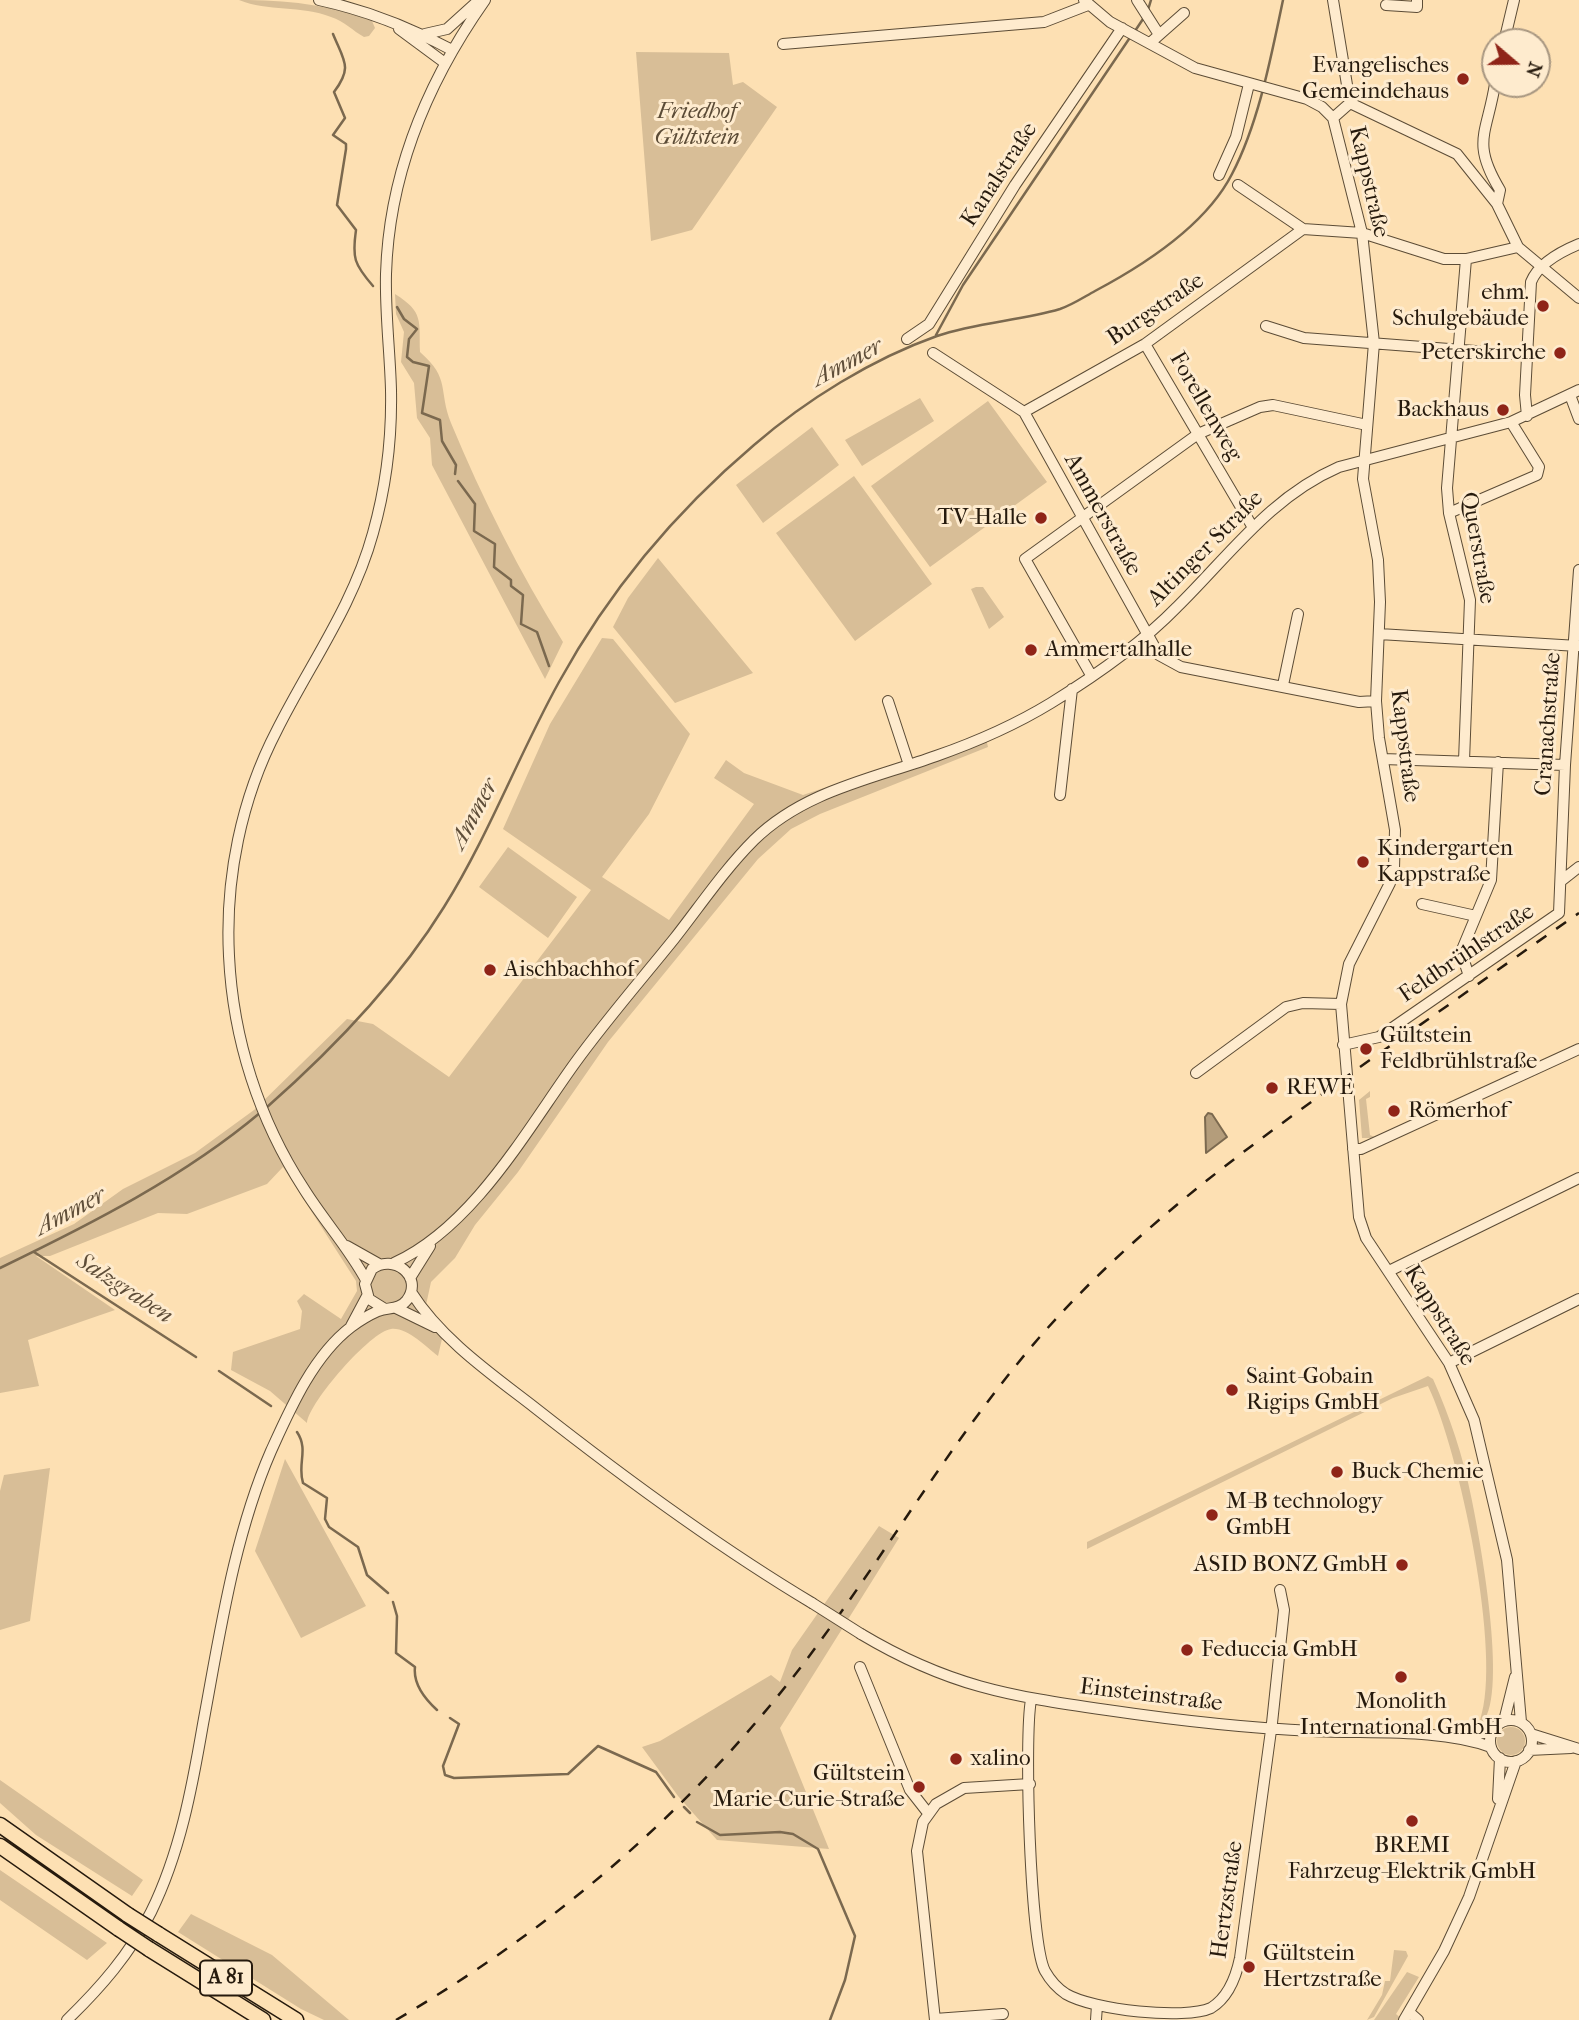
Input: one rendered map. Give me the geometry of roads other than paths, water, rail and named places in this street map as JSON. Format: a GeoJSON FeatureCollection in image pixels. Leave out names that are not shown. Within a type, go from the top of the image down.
{"type":"FeatureCollection","features":[{"type":"Feature","properties":{"kind":"highway","name":"A 81"},"geometry":{"type":"LineString","coordinates":[[0,1825],[128,1915],[296,2020]]}},
{"type":"Feature","properties":{"kind":"highway","name":"A 81"},"geometry":{"type":"LineString","coordinates":[[0,1846],[149,1949],[263,2020]]}},
{"type":"Feature","properties":{"kind":"street"},"geometry":{"type":"LineString","coordinates":[[319,0],[359,10],[421,34],[452,50]]}},
{"type":"Feature","properties":{"kind":"street"},"geometry":{"type":"LineString","coordinates":[[421,34],[447,29],[479,0]]}},
{"type":"Feature","properties":{"kind":"street"},"geometry":{"type":"LineString","coordinates":[[67,2020],[123,1958],[146,1920],[168,1872],[194,1773],[227,1601],[259,1486],[294,1403],[327,1354],[349,1329],[367,1296],[366,1280],[347,1246],[304,1190],[271,1131],[258,1098],[239,1034],[232,988],[228,926],[234,862],[248,802],[265,755],[348,604],[374,531],[385,483],[390,437],[386,272],[390,219],[414,134],[445,63],[485,0]]}},
{"type":"Feature","properties":{"kind":"street"},"geometry":{"type":"LineString","coordinates":[[1137,0],[1144,15],[1158,33]]}},
{"type":"Feature","properties":{"kind":"street"},"geometry":{"type":"LineString","coordinates":[[1333,0],[1350,103]]}},
{"type":"Feature","properties":{"kind":"street"},"geometry":{"type":"LineString","coordinates":[[1386,5],[1417,7],[1417,0]]}},
{"type":"Feature","properties":{"kind":"street"},"geometry":{"type":"LineString","coordinates":[[1507,28],[1514,0]]}},
{"type":"Feature","properties":{"kind":"street"},"geometry":{"type":"LineString","coordinates":[[783,44],[1044,22],[1086,3],[1130,32],[1195,68],[1307,99],[1333,118],[1350,103]]}},
{"type":"Feature","properties":{"kind":"street"},"geometry":{"type":"LineString","coordinates":[[1150,43],[1158,33],[1184,13]]}},
{"type":"Feature","properties":{"kind":"street"},"geometry":{"type":"LineString","coordinates":[[393,25],[445,63]]}},
{"type":"Feature","properties":{"kind":"street","name":"Kanalstraße"},"geometry":{"type":"LineString","coordinates":[[907,339],[929,324],[1015,185],[1130,32]]}},
{"type":"Feature","properties":{"kind":"street"},"geometry":{"type":"LineString","coordinates":[[1219,175],[1236,137],[1251,84]]}},
{"type":"Feature","properties":{"kind":"street"},"geometry":{"type":"LineString","coordinates":[[1492,98],[1482,148],[1485,165],[1500,190],[1497,204]]}},
{"type":"Feature","properties":{"kind":"street"},"geometry":{"type":"LineString","coordinates":[[1350,103],[1457,154],[1497,204],[1518,247],[1579,298]]}},
{"type":"Feature","properties":{"kind":"street","name":"Kappstraße"},"geometry":{"type":"LineString","coordinates":[[1333,118],[1362,233],[1374,343],[1363,461],[1378,560],[1376,701],[1395,830],[1394,868],[1382,901],[1349,964],[1340,1004],[1359,1217],[1366,1238],[1449,1363],[1474,1420],[1493,1495],[1512,1598],[1521,1722]]}},
{"type":"Feature","properties":{"kind":"street"},"geometry":{"type":"LineString","coordinates":[[1238,185],[1303,229],[1362,233],[1444,259],[1466,258],[1518,247]]}},
{"type":"Feature","properties":{"kind":"street","name":"Burgstraße"},"geometry":{"type":"LineString","coordinates":[[1024,412],[1145,344],[1303,229]]}},
{"type":"Feature","properties":{"kind":"street"},"geometry":{"type":"LineString","coordinates":[[1527,416],[1525,395],[1531,282],[1535,272],[1565,250],[1579,244]]}},
{"type":"Feature","properties":{"kind":"street","name":"Querstraße"},"geometry":{"type":"LineString","coordinates":[[1464,761],[1470,600],[1449,513],[1447,488],[1466,258]]}},
{"type":"Feature","properties":{"kind":"street"},"geometry":{"type":"LineString","coordinates":[[1266,326],[1304,338],[1528,355]]}},
{"type":"Feature","properties":{"kind":"street","name":"Forellenweg"},"geometry":{"type":"LineString","coordinates":[[1145,344],[1252,526]]}},
{"type":"Feature","properties":{"kind":"street","name":"Ammerstraße"},"geometry":{"type":"LineString","coordinates":[[933,353],[1024,412],[1159,655],[1181,667],[1359,702],[1376,701]]}},
{"type":"Feature","properties":{"kind":"street"},"geometry":{"type":"LineString","coordinates":[[1574,393],[1579,419]]}},
{"type":"Feature","properties":{"kind":"street","name":"Altinger Straße"},"geometry":{"type":"LineString","coordinates":[[432,1242],[482,1189],[592,1040],[755,838],[807,801],[988,736],[1035,713],[1147,635],[1177,608],[1252,526],[1285,497],[1316,477],[1363,461],[1511,422],[1574,393]]}},
{"type":"Feature","properties":{"kind":"street"},"geometry":{"type":"LineString","coordinates":[[1091,675],[1025,559],[1083,520],[1198,434],[1260,407],[1273,405],[1367,425]]}},
{"type":"Feature","properties":{"kind":"street"},"geometry":{"type":"LineString","coordinates":[[1449,513],[1537,475],[1539,467],[1511,422]]}},
{"type":"Feature","properties":{"kind":"street","name":"Cranachstraße"},"geometry":{"type":"LineString","coordinates":[[1560,881],[1579,570]]}},
{"type":"Feature","properties":{"kind":"street"},"geometry":{"type":"LineString","coordinates":[[1283,685],[1298,614]]}},
{"type":"Feature","properties":{"kind":"street"},"geometry":{"type":"LineString","coordinates":[[1379,634],[1576,645]]}},
{"type":"Feature","properties":{"kind":"street"},"geometry":{"type":"LineString","coordinates":[[1060,795],[1072,689]]}},
{"type":"Feature","properties":{"kind":"street"},"geometry":{"type":"LineString","coordinates":[[888,701],[909,765]]}},
{"type":"Feature","properties":{"kind":"street"},"geometry":{"type":"LineString","coordinates":[[1383,759],[1565,765]]}},
{"type":"Feature","properties":{"kind":"street"},"geometry":{"type":"LineString","coordinates":[[1469,976],[1461,952],[1491,880],[1498,762]]}},
{"type":"Feature","properties":{"kind":"street"},"geometry":{"type":"LineString","coordinates":[[1560,881],[1579,867]]}},
{"type":"Feature","properties":{"kind":"street","name":"Feldbrühlstraße"},"geometry":{"type":"LineString","coordinates":[[1343,1045],[1379,1037],[1558,915],[1562,905],[1560,881]]}},
{"type":"Feature","properties":{"kind":"street"},"geometry":{"type":"LineString","coordinates":[[1422,904],[1476,916]]}},
{"type":"Feature","properties":{"kind":"street"},"geometry":{"type":"LineString","coordinates":[[1196,1073],[1286,1007],[1303,1003],[1340,1004]]}},
{"type":"Feature","properties":{"kind":"street"},"geometry":{"type":"LineString","coordinates":[[1353,1149],[1361,1149],[1579,1049]]}},
{"type":"Feature","properties":{"kind":"street"},"geometry":{"type":"LineString","coordinates":[[1389,1271],[1579,1178]]}},
{"type":"Feature","properties":{"kind":"street"},"geometry":{"type":"LineString","coordinates":[[366,1280],[372,1269],[379,1264],[394,1263],[432,1242]]}},
{"type":"Feature","properties":{"kind":"street"},"geometry":{"type":"LineString","coordinates":[[410,1278],[432,1242]]}},
{"type":"Feature","properties":{"kind":"street"},"geometry":{"type":"LineString","coordinates":[[347,1246],[379,1264]]}},
{"type":"Feature","properties":{"kind":"street"},"geometry":{"type":"LineString","coordinates":[[394,1263],[405,1270],[410,1278],[411,1292],[439,1329]]}},
{"type":"Feature","properties":{"kind":"street"},"geometry":{"type":"LineString","coordinates":[[397,1308],[411,1292]]}},
{"type":"Feature","properties":{"kind":"street"},"geometry":{"type":"LineString","coordinates":[[367,1296],[374,1304],[385,1309]]}},
{"type":"Feature","properties":{"kind":"street"},"geometry":{"type":"LineString","coordinates":[[1449,1363],[1579,1299]]}},
{"type":"Feature","properties":{"kind":"street"},"geometry":{"type":"LineString","coordinates":[[349,1329],[385,1309],[397,1308],[439,1329]]}},
{"type":"Feature","properties":{"kind":"street","name":"Einsteinstraße"},"geometry":{"type":"LineString","coordinates":[[439,1329],[609,1464],[741,1558],[861,1634],[903,1658],[951,1679],[1031,1700],[1270,1729],[1450,1737],[1492,1732]]}},
{"type":"Feature","properties":{"kind":"street","name":"Hertzstraße"},"geometry":{"type":"LineString","coordinates":[[1031,1700],[1030,1784],[1036,1936],[1041,1962],[1060,1990],[1081,2001],[1188,2016],[1214,2006],[1232,1985],[1240,1958],[1270,1729],[1283,1609],[1280,1590]]}},
{"type":"Feature","properties":{"kind":"street"},"geometry":{"type":"LineString","coordinates":[[860,1667],[910,1790],[928,1813]]}},
{"type":"Feature","properties":{"kind":"street","name":"Kappstraße"},"geometry":{"type":"LineString","coordinates":[[1504,1721],[1516,1673]]}},
{"type":"Feature","properties":{"kind":"street"},"geometry":{"type":"LineString","coordinates":[[1498,1810],[1500,1758],[1492,1747],[1492,1732],[1504,1721],[1521,1722],[1531,1734],[1576,1749]]}},
{"type":"Feature","properties":{"kind":"street"},"geometry":{"type":"LineString","coordinates":[[1529,1751],[1531,1734]]}},
{"type":"Feature","properties":{"kind":"street","name":"Einsteinstraße"},"geometry":{"type":"LineString","coordinates":[[1450,1737],[1492,1747]]}},
{"type":"Feature","properties":{"kind":"street"},"geometry":{"type":"LineString","coordinates":[[1418,2020],[1406,2016],[1444,1951],[1469,1897],[1516,1761],[1529,1751],[1576,1749]]}},
{"type":"Feature","properties":{"kind":"street"},"geometry":{"type":"LineString","coordinates":[[1500,1758],[1516,1761]]}},
{"type":"Feature","properties":{"kind":"street"},"geometry":{"type":"LineString","coordinates":[[1003,2014],[935,2020],[917,1851],[920,1832],[928,1813],[944,1798],[964,1788],[1030,1784]]}},
{"type":"Feature","properties":{"kind":"street"},"geometry":{"type":"LineString","coordinates":[[1096,2020],[1097,2004]]}},
{"type":"Feature","properties":{"kind":"waterway","name":"Ammer"},"geometry":{"type":"LineString","coordinates":[[1148,10],[1151,0]]}},
{"type":"Feature","properties":{"kind":"waterway","name":"Ammer"},"geometry":{"type":"LineString","coordinates":[[266,1108],[363,1014],[426,935],[475,852],[544,710],[578,648],[622,585],[671,525],[725,471],[774,428],[841,382],[888,356],[937,336],[1060,309],[1114,281],[1153,256],[1190,227],[1221,193],[1250,133],[1283,0]]}},
{"type":"Feature","properties":{"kind":"waterway","name":"Ammer"},"geometry":{"type":"LineString","coordinates":[[1135,31],[1145,16]]}},
{"type":"Feature","properties":{"kind":"waterway"},"geometry":{"type":"LineString","coordinates":[[333,34],[345,64],[343,76],[334,92],[345,118],[333,135],[346,144],[337,205],[356,230],[356,260],[373,286]]}},
{"type":"Feature","properties":{"kind":"waterway","name":"Ammer"},"geometry":{"type":"LineString","coordinates":[[936,335],[963,285],[1131,36]]}},
{"type":"Feature","properties":{"kind":"waterway"},"geometry":{"type":"LineString","coordinates":[[397,307],[404,319],[417,329],[409,339],[407,357],[413,362],[429,366],[422,413],[440,420],[442,441],[456,465],[455,474]]}},
{"type":"Feature","properties":{"kind":"waterway"},"geometry":{"type":"LineString","coordinates":[[458,481],[475,504],[474,531],[495,544],[494,567],[511,580],[511,586],[523,595],[521,624],[537,632],[549,666]]}},
{"type":"Feature","properties":{"kind":"waterway","name":"Ammer"},"geometry":{"type":"LineString","coordinates":[[0,1268],[136,1198],[201,1158],[261,1112]]}},
{"type":"Feature","properties":{"kind":"waterway","name":"Salzgraben"},"geometry":{"type":"LineString","coordinates":[[34,1252],[196,1357]]}},
{"type":"Feature","properties":{"kind":"waterway","name":"Salzgraben"},"geometry":{"type":"LineString","coordinates":[[219,1371],[271,1406]]}},
{"type":"Feature","properties":{"kind":"waterway","name":"Salzgraben"},"geometry":{"type":"LineString","coordinates":[[297,1432],[303,1451],[303,1483],[327,1498],[325,1519],[329,1527],[358,1547],[367,1575],[388,1593]]}},
{"type":"Feature","properties":{"kind":"waterway","name":"Salzgraben"},"geometry":{"type":"LineString","coordinates":[[393,1602],[397,1616],[396,1653],[415,1667],[421,1691],[437,1710]]}},
{"type":"Feature","properties":{"kind":"waterway","name":"Salzgraben"},"geometry":{"type":"LineString","coordinates":[[450,1718],[459,1724],[443,1766],[445,1775],[454,1778],[568,1774],[598,1746],[656,1772],[674,1797]]}},
{"type":"Feature","properties":{"kind":"waterway","name":"Salzgraben"},"geometry":{"type":"LineString","coordinates":[[684,1807],[690,1813]]}},
{"type":"Feature","properties":{"kind":"waterway","name":"Salzgraben"},"geometry":{"type":"LineString","coordinates":[[697,1822],[720,1835],[780,1832],[793,1834],[818,1849],[855,1936],[845,1980],[830,2020]]}},
{"type":"Feature","properties":{"kind":"railway"},"geometry":{"type":"LineString","coordinates":[[396,2020],[513,1945],[567,1904],[670,1814],[717,1765],[807,1659],[1007,1377],[1038,1339],[1115,1259],[1156,1222],[1242,1153],[1579,913]]}},
{"type":"Feature","properties":{"kind":"place","name":"Evangelisches Gemeindehaus"},"geometry":{"type":"Point","coordinates":[1463,79]}},
{"type":"Feature","properties":{"kind":"place","name":"ehm. Schulgebäude"},"geometry":{"type":"Point","coordinates":[1543,306]}},
{"type":"Feature","properties":{"kind":"place","name":"Peterskirche"},"geometry":{"type":"Point","coordinates":[1560,353]}},
{"type":"Feature","properties":{"kind":"place","name":"Backhaus"},"geometry":{"type":"Point","coordinates":[1503,410]}},
{"type":"Feature","properties":{"kind":"place","name":"TV-Halle"},"geometry":{"type":"Point","coordinates":[1041,518]}},
{"type":"Feature","properties":{"kind":"place","name":"Ammertalhalle"},"geometry":{"type":"Point","coordinates":[1031,650]}},
{"type":"Feature","properties":{"kind":"place","name":"Kindergarten Kappstraße"},"geometry":{"type":"Point","coordinates":[1363,862]}},
{"type":"Feature","properties":{"kind":"place","name":"Aischbachhof"},"geometry":{"type":"Point","coordinates":[490,970]}},
{"type":"Feature","properties":{"kind":"place","name":"Gültstein Feldbrühlstraße"},"geometry":{"type":"Point","coordinates":[1366,1049]}},
{"type":"Feature","properties":{"kind":"place","name":"REWE"},"geometry":{"type":"Point","coordinates":[1272,1088]}},
{"type":"Feature","properties":{"kind":"place","name":"Römerhof"},"geometry":{"type":"Point","coordinates":[1394,1111]}},
{"type":"Feature","properties":{"kind":"place","name":"Saint-Gobain Rigips GmbH"},"geometry":{"type":"Point","coordinates":[1232,1390]}},
{"type":"Feature","properties":{"kind":"place","name":"Buck-Chemie"},"geometry":{"type":"Point","coordinates":[1337,1472]}},
{"type":"Feature","properties":{"kind":"place","name":"M-B technology GmbH"},"geometry":{"type":"Point","coordinates":[1212,1515]}},
{"type":"Feature","properties":{"kind":"place","name":"ASID BONZ GmbH"},"geometry":{"type":"Point","coordinates":[1402,1565]}},
{"type":"Feature","properties":{"kind":"place","name":"Feduccia GmbH"},"geometry":{"type":"Point","coordinates":[1187,1650]}},
{"type":"Feature","properties":{"kind":"place","name":"Monolith International GmbH"},"geometry":{"type":"Point","coordinates":[1401,1677]}},
{"type":"Feature","properties":{"kind":"place","name":"xalino"},"geometry":{"type":"Point","coordinates":[956,1759]}},
{"type":"Feature","properties":{"kind":"place","name":"Gültstein Marie-Curie-Straße"},"geometry":{"type":"Point","coordinates":[919,1787]}},
{"type":"Feature","properties":{"kind":"place","name":"BREMI Fahrzeug-Elektrik GmbH"},"geometry":{"type":"Point","coordinates":[1412,1821]}},
{"type":"Feature","properties":{"kind":"place","name":"Gültstein Hertzstraße"},"geometry":{"type":"Point","coordinates":[1249,1967]}},
{"type":"Feature","properties":{"kind":"park label","name":"Friedhof Gültstein"},"geometry":{"type":"Point","coordinates":[697,125]}}]}
